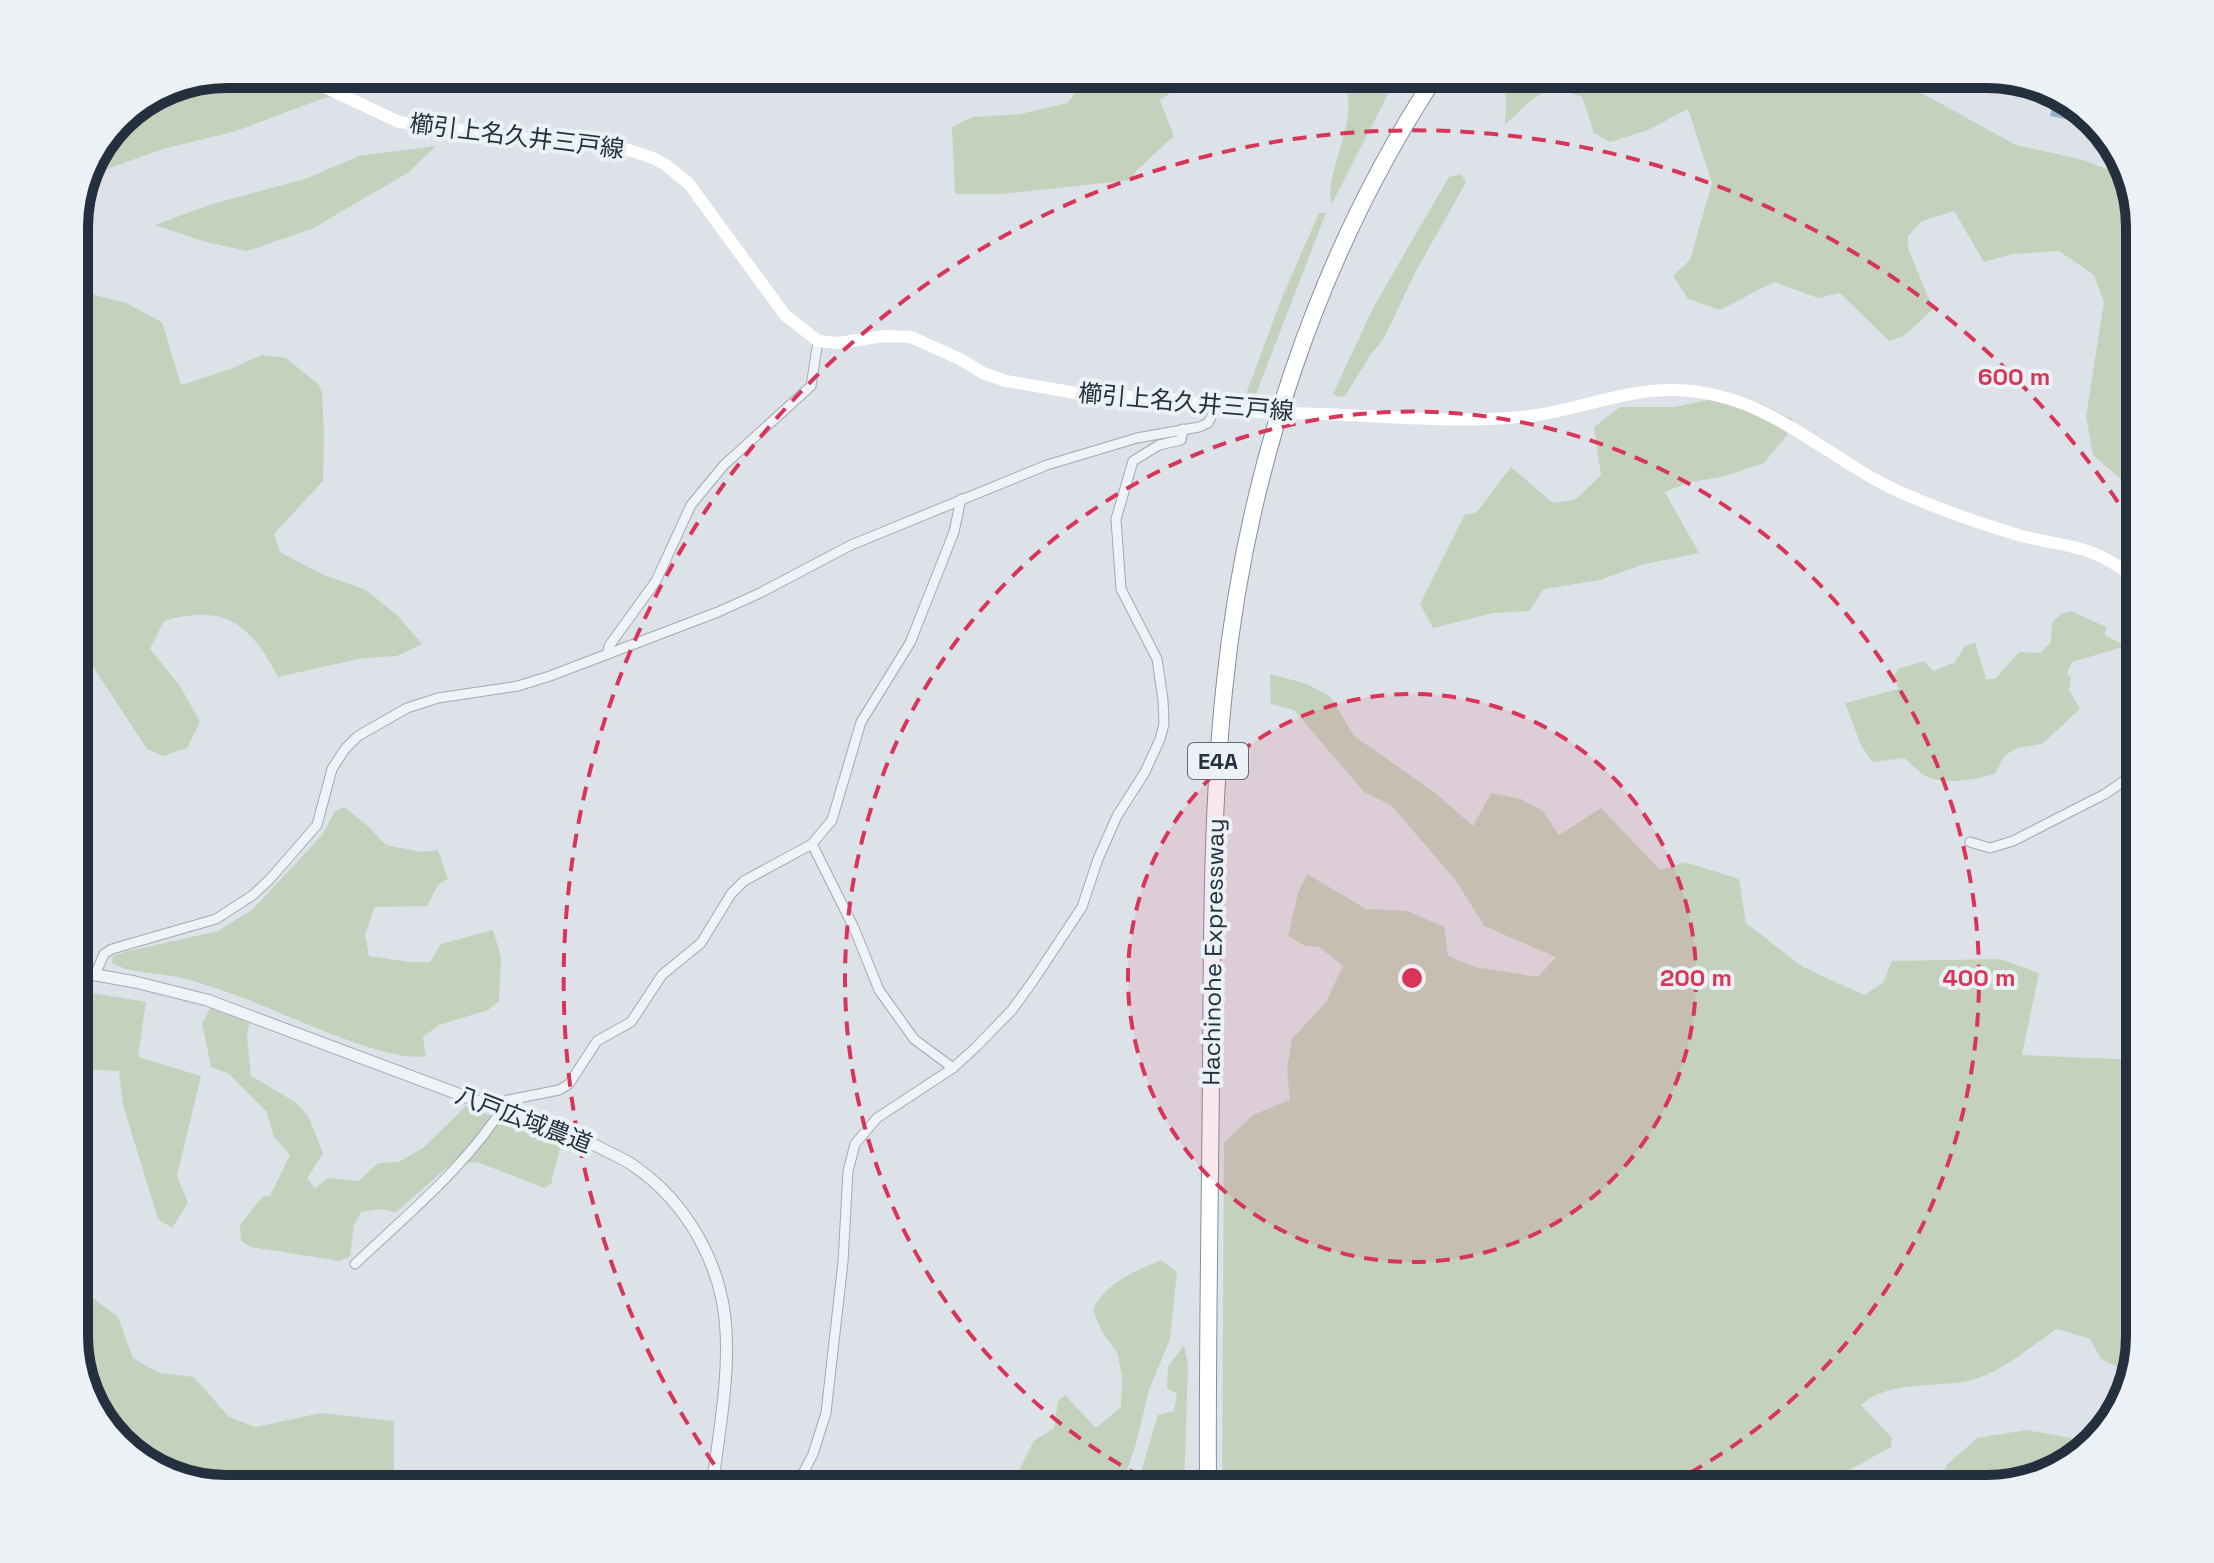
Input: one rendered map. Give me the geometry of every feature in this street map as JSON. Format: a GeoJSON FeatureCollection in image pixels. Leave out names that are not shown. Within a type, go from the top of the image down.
{"type":"FeatureCollection","features":[{"type":"Feature","properties":{"kind":"highway","name":"Hachinohe Expressway"},"geometry":{"type":"LineString","coordinates":[[1198,1475],[1205,836],[1214,701],[1225,613],[1261,445],[1307,311],[1349,215],[1384,146],[1419,88]]}},
{"type":"Feature","properties":{"kind":"highway","name":"Hachinohe Expressway"},"geometry":{"type":"LineString","coordinates":[[1208,1475],[1214,837],[1224,690],[1233,618],[1252,517],[1271,442],[1310,328],[1355,220],[1429,88]]}},
{"type":"Feature","properties":{"kind":"main road","name":"櫛引上名久井三戸線"},"geometry":{"type":"LineString","coordinates":[[327,88],[399,122],[556,143],[616,146],[653,158],[689,184],[785,315],[818,341],[838,343],[884,336],[911,337],[983,373],[1006,381],[1082,394],[1189,401],[1240,411],[1498,418],[1548,414],[1653,391],[1713,394],[1782,420],[1865,474],[1902,493],[1982,523],[2091,552],[2126,572]]}},
{"type":"Feature","properties":{"kind":"street"},"geometry":{"type":"LineString","coordinates":[[608,654],[609,646],[656,581],[691,505],[724,465],[811,386],[818,341]]}},
{"type":"Feature","properties":{"kind":"street"},"geometry":{"type":"LineString","coordinates":[[95,975],[104,954],[112,949],[216,919],[253,895],[317,825],[332,769],[358,736],[424,701],[518,686],[608,654],[718,612],[851,545],[961,499],[1095,450],[1208,423],[1216,408]]}},
{"type":"Feature","properties":{"kind":"street"},"geometry":{"type":"LineString","coordinates":[[802,1475],[813,1454],[826,1413],[851,1155],[855,1144],[877,1118],[953,1068],[1012,1010],[1082,907],[1117,816],[1145,772],[1160,739],[1164,724],[1157,659],[1121,589],[1116,519],[1133,461],[1159,445],[1181,440],[1183,429]]}},
{"type":"Feature","properties":{"kind":"street"},"geometry":{"type":"LineString","coordinates":[[355,1264],[464,1160],[513,1098],[546,1093],[569,1084],[597,1041],[631,1022],[662,975],[701,943],[731,894],[744,881],[812,844],[832,820],[861,722],[910,643],[954,532],[961,499]]}},
{"type":"Feature","properties":{"kind":"street"},"geometry":{"type":"LineString","coordinates":[[1970,842],[1990,848],[2013,841],[2105,794],[2126,780]]}},
{"type":"Feature","properties":{"kind":"street"},"geometry":{"type":"LineString","coordinates":[[812,844],[854,928],[879,990],[914,1039],[953,1068]]}},
{"type":"Feature","properties":{"kind":"street","name":"八戸広域農道"},"geometry":{"type":"LineString","coordinates":[[88,974],[207,1000],[597,1146],[634,1166],[665,1192],[695,1232],[706,1250],[721,1294],[727,1334],[714,1475]]}},
{"type":"Feature","properties":{"kind":"green space"},"geometry":{"type":"Polygon","coordinates":[[[227,88],[359,88],[236,131],[163,149],[100,172],[117,142],[135,122],[182,95],[227,88]]]}},
{"type":"Feature","properties":{"kind":"green space"},"geometry":{"type":"Polygon","coordinates":[[[1078,88],[1178,88],[1160,100],[1174,136],[1136,171],[1132,180],[1002,194],[955,194],[952,127],[973,117],[1020,114],[1068,103],[1078,88]]]}},
{"type":"Feature","properties":{"kind":"green space"},"geometry":{"type":"Polygon","coordinates":[[[1345,88],[1391,88],[1332,204],[1331,182],[1346,124],[1345,88]]]}},
{"type":"Feature","properties":{"kind":"green space"},"geometry":{"type":"Polygon","coordinates":[[[1504,88],[1550,88],[1530,101],[1505,125],[1504,88]]]}},
{"type":"Feature","properties":{"kind":"green space"},"geometry":{"type":"Polygon","coordinates":[[[1558,88],[1912,88],[2016,145],[2083,160],[2115,172],[2123,200],[2126,227],[2126,483],[2093,455],[2086,416],[2104,302],[2094,275],[2059,251],[2013,254],[1984,262],[1954,211],[1922,221],[1908,236],[1908,248],[1933,309],[1904,336],[1889,341],[1840,293],[1818,298],[1774,282],[1720,310],[1688,299],[1673,276],[1690,260],[1712,183],[1688,109],[1648,130],[1610,142],[1594,133],[1582,97],[1558,88]]]}},
{"type":"Feature","properties":{"kind":"green space"},"geometry":{"type":"Polygon","coordinates":[[[436,146],[409,172],[312,229],[247,251],[206,242],[155,225],[212,204],[305,179],[359,156],[436,146]]]}},
{"type":"Feature","properties":{"kind":"green space"},"geometry":{"type":"Polygon","coordinates":[[[1461,174],[1466,182],[1415,273],[1384,338],[1345,396],[1333,394],[1374,306],[1449,177],[1461,174]]]}},
{"type":"Feature","properties":{"kind":"green space"},"geometry":{"type":"Polygon","coordinates":[[[1319,213],[1326,213],[1256,394],[1246,394],[1283,295],[1319,213]]]}},
{"type":"Feature","properties":{"kind":"green space"},"geometry":{"type":"Polygon","coordinates":[[[88,293],[126,303],[162,322],[181,385],[262,355],[286,358],[318,384],[322,392],[323,481],[274,534],[280,552],[324,575],[366,590],[398,616],[422,644],[397,656],[363,658],[278,677],[257,643],[233,622],[204,615],[164,621],[150,649],[180,686],[200,722],[187,748],[163,756],[147,749],[90,662],[88,293]]]}},
{"type":"Feature","properties":{"kind":"green space"},"geometry":{"type":"Polygon","coordinates":[[[1716,398],[1761,404],[1793,419],[1787,435],[1764,463],[1722,477],[1690,482],[1665,492],[1699,553],[1641,565],[1600,580],[1544,589],[1529,611],[1493,613],[1433,628],[1420,604],[1465,514],[1476,513],[1511,467],[1553,503],[1576,499],[1601,475],[1594,427],[1620,407],[1675,407],[1716,398]]]}},
{"type":"Feature","properties":{"kind":"green space"},"geometry":{"type":"Polygon","coordinates":[[[2071,611],[2106,627],[2105,635],[2126,646],[2072,662],[2067,674],[2071,677],[2069,690],[2080,709],[2042,744],[2017,748],[2004,756],[1995,774],[1962,780],[1930,778],[1904,758],[1872,762],[1861,745],[1845,703],[1899,689],[1894,676],[1898,669],[1924,661],[1933,671],[1954,663],[1965,646],[1975,642],[1986,679],[1995,679],[2019,652],[2040,653],[2051,642],[2052,622],[2062,613],[2071,611]]]}},
{"type":"Feature","properties":{"kind":"green space"},"geometry":{"type":"Polygon","coordinates":[[[1270,674],[1307,684],[1330,696],[1354,736],[1434,792],[1473,826],[1491,793],[1521,799],[1543,811],[1559,835],[1601,808],[1660,870],[1685,862],[1739,879],[1746,923],[1803,967],[1864,995],[1883,983],[1892,961],[2000,959],[2039,973],[2022,1055],[2126,1059],[2126,1336],[2122,1369],[2101,1359],[2090,1339],[2057,1329],[2005,1365],[1972,1380],[1886,1391],[1861,1405],[1892,1438],[1891,1447],[1844,1473],[1826,1470],[1785,1472],[1785,1475],[1222,1475],[1224,1143],[1253,1115],[1290,1100],[1287,1070],[1292,1039],[1326,1002],[1343,966],[1319,947],[1305,946],[1288,936],[1298,893],[1307,874],[1366,909],[1407,911],[1444,927],[1448,956],[1475,967],[1538,977],[1556,957],[1484,926],[1457,882],[1391,805],[1364,792],[1294,710],[1271,704],[1270,674]]]}},
{"type":"Feature","properties":{"kind":"green space"},"geometry":{"type":"Polygon","coordinates":[[[344,807],[386,845],[421,852],[438,850],[448,879],[438,885],[427,906],[375,907],[365,934],[369,956],[430,962],[441,944],[493,930],[501,957],[499,1001],[488,1010],[439,1025],[423,1037],[426,1056],[381,1051],[234,994],[112,963],[113,956],[125,952],[218,931],[253,909],[323,834],[335,811],[344,807]]]}},
{"type":"Feature","properties":{"kind":"green space"},"geometry":{"type":"Polygon","coordinates":[[[88,992],[146,1002],[138,1057],[201,1076],[177,1176],[188,1203],[172,1228],[158,1219],[123,1105],[119,1071],[95,1070],[88,1075],[88,992]]]}},
{"type":"Feature","properties":{"kind":"green space"},"geometry":{"type":"Polygon","coordinates":[[[210,1008],[249,1023],[247,1038],[251,1076],[297,1103],[309,1118],[323,1153],[307,1179],[315,1188],[328,1178],[359,1181],[378,1163],[398,1162],[423,1148],[466,1106],[557,1141],[560,1148],[551,1184],[544,1188],[477,1162],[449,1166],[396,1212],[380,1209],[361,1212],[354,1225],[350,1256],[340,1261],[251,1247],[241,1241],[240,1225],[263,1196],[270,1196],[290,1155],[274,1137],[266,1111],[229,1074],[211,1067],[202,1023],[210,1008]]]}},
{"type":"Feature","properties":{"kind":"green space"},"geometry":{"type":"Polygon","coordinates":[[[1161,1260],[1177,1272],[1170,1339],[1149,1390],[1125,1475],[1017,1475],[1034,1441],[1054,1428],[1058,1401],[1065,1395],[1096,1428],[1121,1407],[1122,1375],[1117,1352],[1103,1334],[1093,1310],[1112,1286],[1161,1260]]]}},
{"type":"Feature","properties":{"kind":"green space"},"geometry":{"type":"Polygon","coordinates":[[[88,1294],[118,1317],[133,1358],[159,1373],[194,1377],[229,1417],[256,1427],[321,1413],[394,1421],[394,1475],[209,1474],[165,1461],[122,1428],[95,1381],[88,1345],[88,1294]]]}},
{"type":"Feature","properties":{"kind":"green space"},"geometry":{"type":"Polygon","coordinates":[[[1184,1345],[1188,1365],[1184,1475],[1140,1475],[1158,1415],[1174,1411],[1177,1393],[1167,1389],[1168,1367],[1184,1345]]]}},
{"type":"Feature","properties":{"kind":"green space"},"geometry":{"type":"Polygon","coordinates":[[[2026,1430],[2079,1440],[2057,1456],[2023,1470],[2005,1474],[1942,1475],[1946,1466],[1977,1438],[2026,1430]]]}},
{"type":"Feature","properties":{"kind":"water"},"geometry":{"type":"Polygon","coordinates":[[[2053,104],[2078,122],[2050,116],[2053,104]]]}}]}
